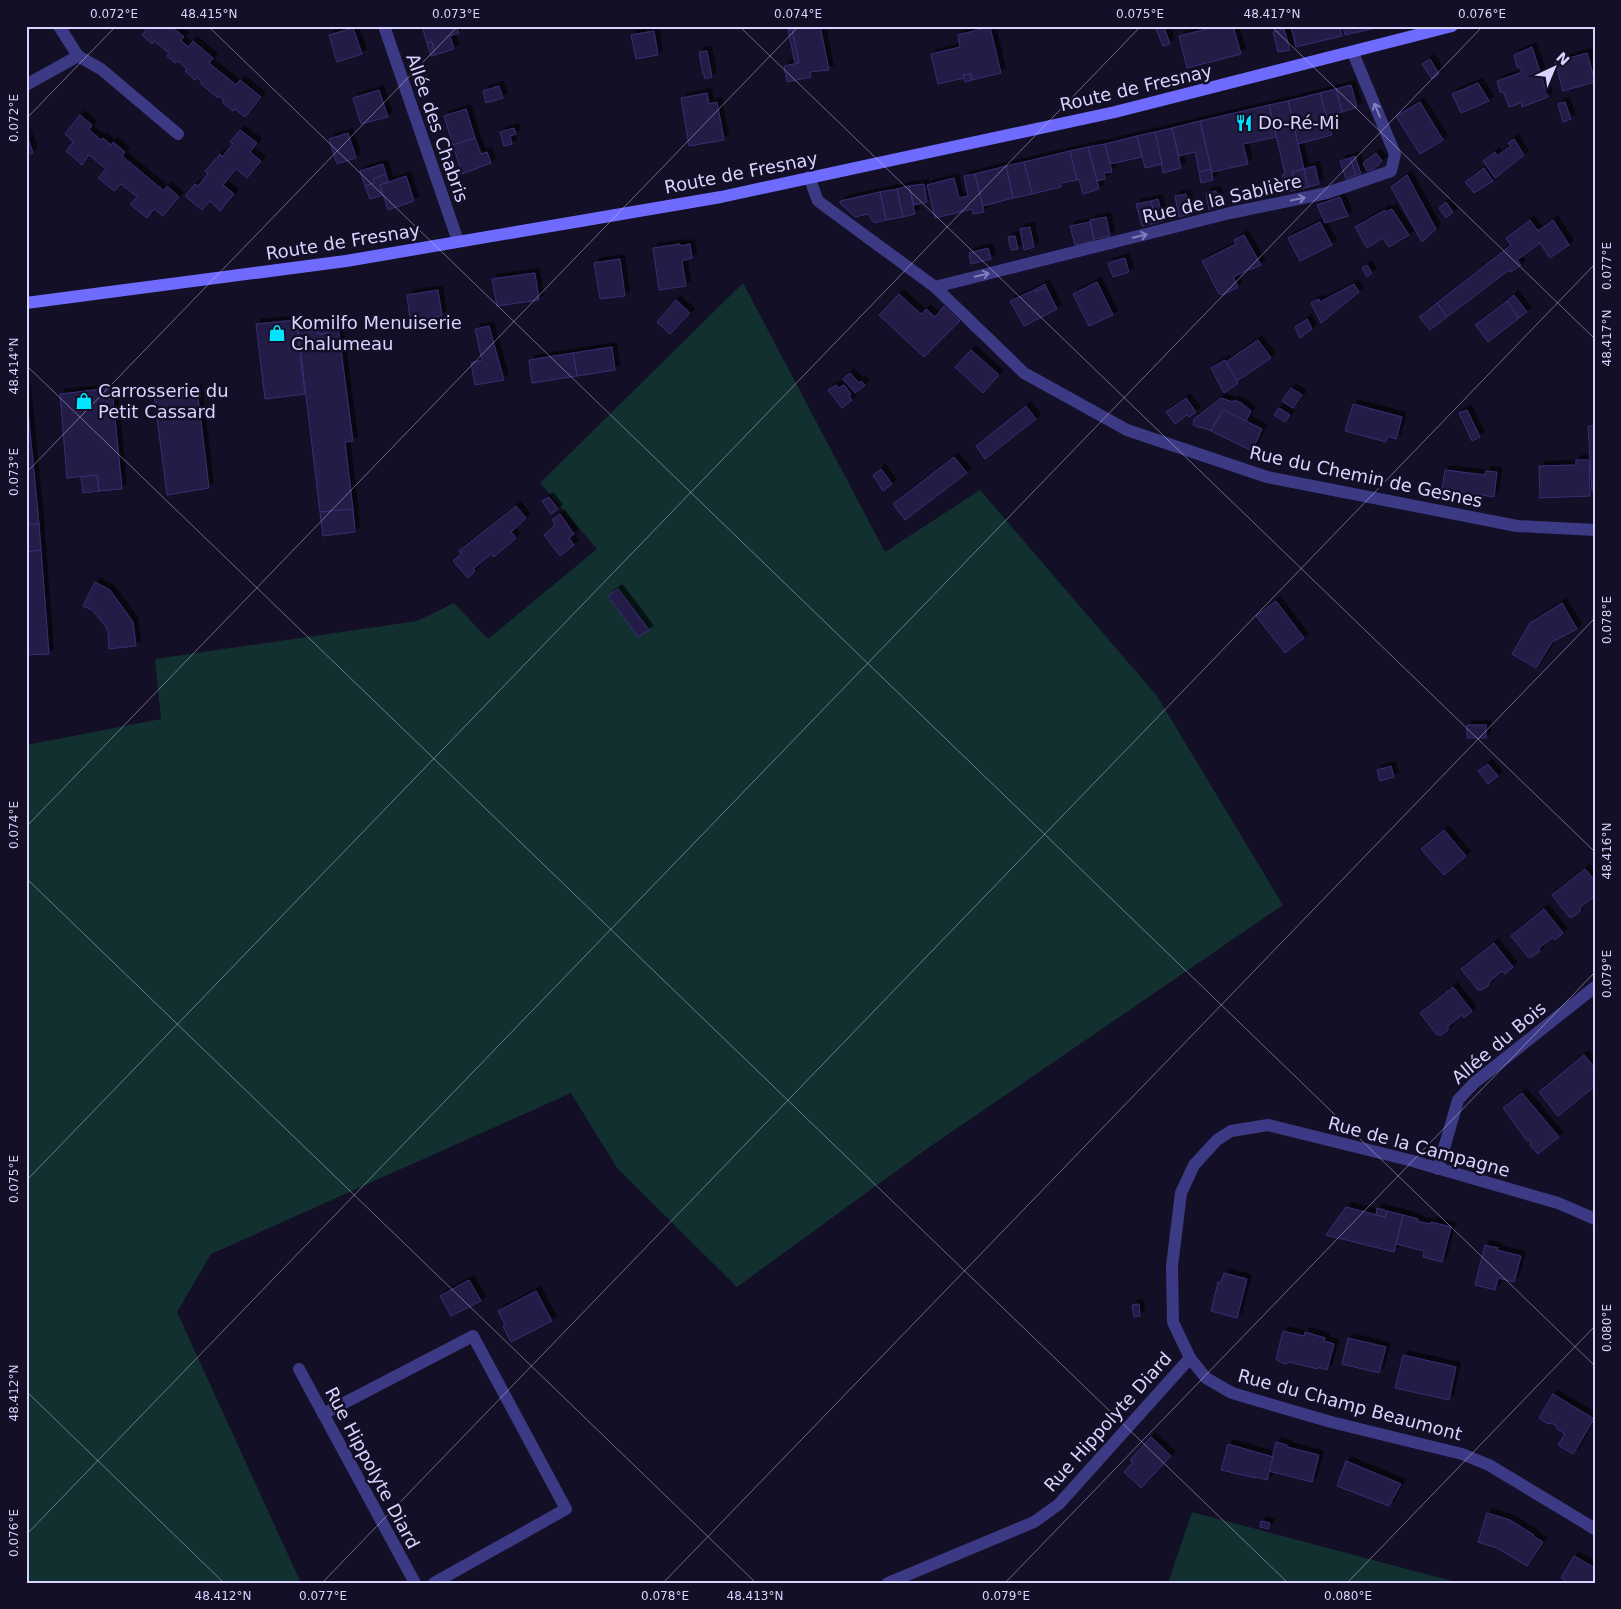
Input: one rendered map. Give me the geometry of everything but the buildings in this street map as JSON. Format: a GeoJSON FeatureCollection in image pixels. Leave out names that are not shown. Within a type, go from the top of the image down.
{"type":"FeatureCollection","features":[{"type":"Feature","properties":{"kind":"street"},"geometry":{"type":"LineString","coordinates":[[59,26],[78,56],[101,69],[178,134]]}},
{"type":"Feature","properties":{"kind":"street","name":"Allée des Chabris"},"geometry":{"type":"LineString","coordinates":[[384,26],[458,242]]}},
{"type":"Feature","properties":{"kind":"street","name":"Route de Fresnay"},"geometry":{"type":"LineString","coordinates":[[26,303],[336,262],[721,197],[1115,112],[1452,26]]}},
{"type":"Feature","properties":{"kind":"street","name":"Rue de la Sablière"},"geometry":{"type":"LineString","coordinates":[[935,287],[1230,213],[1327,192],[1391,171],[1395,154],[1352,53]]}},
{"type":"Feature","properties":{"kind":"street"},"geometry":{"type":"LineString","coordinates":[[26,85],[78,56]]}},
{"type":"Feature","properties":{"kind":"street","name":"Rue du Chemin de Gesnes"},"geometry":{"type":"LineString","coordinates":[[809,177],[818,201],[935,287],[1024,373],[1126,430],[1267,477],[1517,526],[1595,530]]}},
{"type":"Feature","properties":{"kind":"street","name":"Allée du Bois"},"geometry":{"type":"LineString","coordinates":[[1438,1169],[1458,1100],[1474,1083],[1595,987]]}},
{"type":"Feature","properties":{"kind":"street","name":"Rue de la Campagne"},"geometry":{"type":"LineString","coordinates":[[1231,1131],[1268,1125],[1438,1169],[1558,1203],[1595,1219]]}},
{"type":"Feature","properties":{"kind":"street","name":"Rue du Champ Beaumont"},"geometry":{"type":"LineString","coordinates":[[1231,1131],[1217,1140],[1194,1165],[1181,1193],[1172,1266],[1173,1322],[1190,1358],[1206,1378],[1232,1393],[1331,1422],[1462,1454],[1489,1465],[1595,1529]]}},
{"type":"Feature","properties":{"kind":"street"},"geometry":{"type":"LineString","coordinates":[[323,1414],[473,1336],[566,1509],[434,1583]]}},
{"type":"Feature","properties":{"kind":"street","name":"Rue Hippolyte Diard"},"geometry":{"type":"LineString","coordinates":[[888,1583],[1034,1522],[1059,1504],[1190,1358]]}},
{"type":"Feature","properties":{"kind":"street","name":"Rue Hippolyte Diard"},"geometry":{"type":"LineString","coordinates":[[299,1369],[415,1583]]}},
{"type":"Feature","properties":{"kind":"green space"},"geometry":{"type":"Polygon","coordinates":[[[743,283],[885,552],[980,490],[1157,696],[1283,905],[928,1148],[737,1287],[617,1168],[571,1093],[211,1254],[177,1312],[301,1583],[26,1583],[26,745],[161,719],[155,659],[417,621],[454,603],[488,639],[597,549],[540,483],[743,283]]]}},
{"type":"Feature","properties":{"kind":"green space"},"geometry":{"type":"Polygon","coordinates":[[[1192,1512],[1456,1582],[1457,1583],[1168,1583],[1192,1512]]]}},
{"type":"Feature","properties":{"kind":"place","name":"Do-Ré-Mi"},"geometry":{"type":"Point","coordinates":[1244,123]}},
{"type":"Feature","properties":{"kind":"place","name":"Komilfo Menuiserie Chalumeau"},"geometry":{"type":"Point","coordinates":[277,333]}},
{"type":"Feature","properties":{"kind":"place","name":"Carrosserie du Petit Cassard"},"geometry":{"type":"Point","coordinates":[84,401]}}]}
